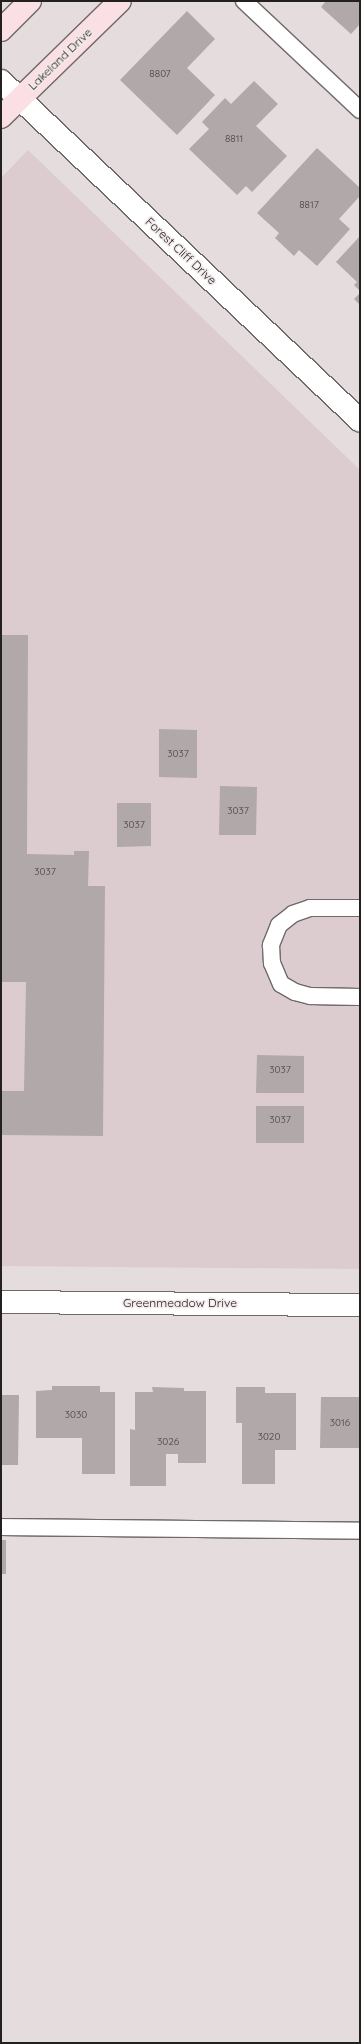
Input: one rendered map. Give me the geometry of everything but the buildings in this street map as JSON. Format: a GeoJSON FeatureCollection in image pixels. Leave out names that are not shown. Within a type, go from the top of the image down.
{"type":"FeatureCollection","features":[{"type":"Feature","properties":{"kind":"main road"},"geometry":{"type":"LineString","coordinates":[[1,30],[30,1]]}},
{"type":"Feature","properties":{"kind":"main road","name":"Lakeland Drive"},"geometry":{"type":"LineString","coordinates":[[1,117],[120,1]]}},
{"type":"Feature","properties":{"kind":"street","name":"Forest Cliff Drive"},"geometry":{"type":"LineString","coordinates":[[1,81],[360,420]]}},
{"type":"Feature","properties":{"kind":"street","name":"Greenmeadow Drive"},"geometry":{"type":"LineString","coordinates":[[1,1302],[360,1305]]}},
{"type":"Feature","properties":{"kind":"lane"},"geometry":{"type":"LineString","coordinates":[[244,1],[360,110]]}},
{"type":"Feature","properties":{"kind":"lane"},"geometry":{"type":"LineString","coordinates":[[360,908],[310,908],[293,914],[279,925],[271,944],[272,963],[281,984],[295,992],[310,996],[360,997]]}},
{"type":"Feature","properties":{"kind":"lane"},"geometry":{"type":"LineString","coordinates":[[1,1527],[360,1531]]}},
{"type":"Feature","properties":{"kind":"shaded area"},"geometry":{"type":"Polygon","coordinates":[[[28,150],[360,470],[360,1269],[1,1266],[1,178],[28,150]]]}}]}
